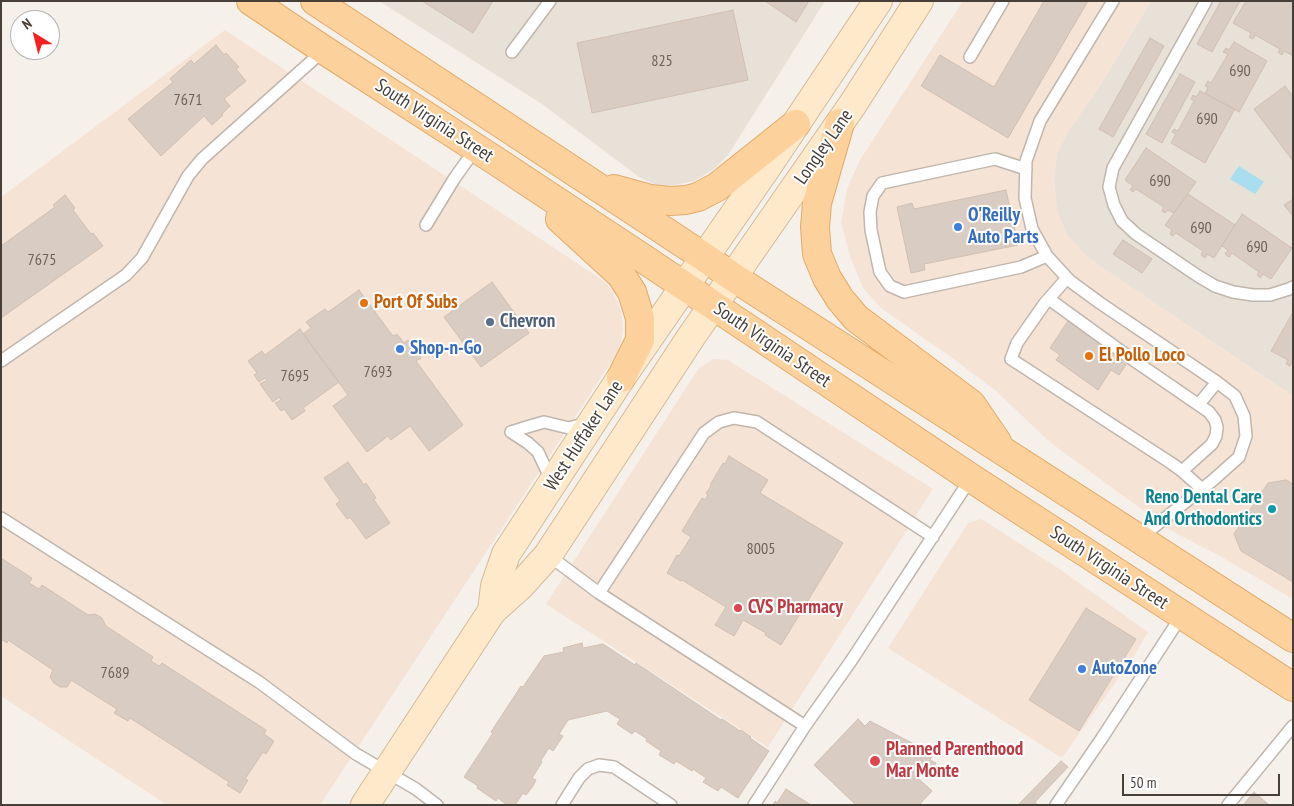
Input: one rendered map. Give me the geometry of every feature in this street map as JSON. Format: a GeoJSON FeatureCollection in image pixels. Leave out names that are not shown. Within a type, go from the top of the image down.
{"type":"FeatureCollection","features":[{"type":"Feature","properties":{"kind":"main road","name":"South Virginia Street"},"geometry":{"type":"LineString","coordinates":[[251,1],[486,154],[695,271],[723,291],[1006,454],[1293,638]]}},
{"type":"Feature","properties":{"kind":"main road","name":"South Virginia Street"},"geometry":{"type":"LineString","coordinates":[[315,1],[593,184],[695,271],[971,478],[1293,687]]}},
{"type":"Feature","properties":{"kind":"main road"},"geometry":{"type":"LineString","coordinates":[[840,123],[817,203],[815,227],[817,254],[827,278],[840,299],[856,318],[971,404],[1006,454]]}},
{"type":"Feature","properties":{"kind":"main road"},"geometry":{"type":"LineString","coordinates":[[593,184],[650,199],[670,201],[698,197],[717,187],[796,124]]}},
{"type":"Feature","properties":{"kind":"main road"},"geometry":{"type":"LineString","coordinates":[[486,154],[621,275],[632,292],[640,318],[640,340],[621,378]]}},
{"type":"Feature","properties":{"kind":"main road"},"geometry":{"type":"LineString","coordinates":[[1061,537],[1090,536],[1115,552],[1129,548],[1139,540]]}},
{"type":"Feature","properties":{"kind":"street","name":"Longley Lane"},"geometry":{"type":"LineString","coordinates":[[695,271],[878,1]]}},
{"type":"Feature","properties":{"kind":"street","name":"Longley Lane"},"geometry":{"type":"LineString","coordinates":[[723,291],[840,123],[919,1]]}},
{"type":"Feature","properties":{"kind":"street","name":"West Huffaker Lane"},"geometry":{"type":"LineString","coordinates":[[492,611],[495,586],[506,554],[621,378],[695,271]]}},
{"type":"Feature","properties":{"kind":"street","name":"West Huffaker Lane"},"geometry":{"type":"LineString","coordinates":[[365,805],[492,611],[521,585],[548,555],[723,291]]}},
{"type":"Feature","properties":{"kind":"lane"},"geometry":{"type":"LineString","coordinates":[[512,52],[550,1]]}},
{"type":"Feature","properties":{"kind":"lane"},"geometry":{"type":"LineString","coordinates":[[970,57],[1003,1]]}},
{"type":"Feature","properties":{"kind":"lane"},"geometry":{"type":"LineString","coordinates":[[1113,1],[1040,120],[1026,160],[1025,198],[1032,229],[1047,256],[1067,278],[1235,396],[1244,416],[1246,436],[1239,457],[1139,540]]}},
{"type":"Feature","properties":{"kind":"lane"},"geometry":{"type":"LineString","coordinates":[[1206,1],[1113,168],[1109,187],[1114,205],[1122,221],[1136,234],[1215,286],[1233,292],[1270,295],[1293,286]]}},
{"type":"Feature","properties":{"kind":"lane"},"geometry":{"type":"LineString","coordinates":[[1,361],[126,276],[142,258],[188,176],[197,165],[324,50]]}},
{"type":"Feature","properties":{"kind":"lane"},"geometry":{"type":"LineString","coordinates":[[426,226],[454,179],[486,154]]}},
{"type":"Feature","properties":{"kind":"lane"},"geometry":{"type":"LineString","coordinates":[[1026,169],[995,159],[882,183],[872,196],[870,212],[871,230],[880,272],[890,286],[904,292],[1021,267],[1047,256]]}},
{"type":"Feature","properties":{"kind":"lane"},"geometry":{"type":"LineString","coordinates":[[1067,278],[1017,343],[1011,359],[1182,471],[1202,489]]}},
{"type":"Feature","properties":{"kind":"lane"},"geometry":{"type":"LineString","coordinates":[[1049,299],[1209,412],[1215,420],[1217,427],[1216,436],[1212,444],[1182,471]]}},
{"type":"Feature","properties":{"kind":"lane"},"geometry":{"type":"LineString","coordinates":[[1199,404],[1217,382]]}},
{"type":"Feature","properties":{"kind":"lane"},"geometry":{"type":"LineString","coordinates":[[599,593],[704,433],[720,422],[734,418],[757,422],[933,537]]}},
{"type":"Feature","properties":{"kind":"lane"},"geometry":{"type":"LineString","coordinates":[[553,484],[538,452],[512,432],[544,422],[569,428],[594,421]]}},
{"type":"Feature","properties":{"kind":"lane"},"geometry":{"type":"LineString","coordinates":[[754,805],[804,726],[851,661],[971,478]]}},
{"type":"Feature","properties":{"kind":"lane"},"geometry":{"type":"LineString","coordinates":[[1,518],[259,682],[356,754],[428,797],[437,805]]}},
{"type":"Feature","properties":{"kind":"lane"},"geometry":{"type":"LineString","coordinates":[[548,555],[599,593],[804,726]]}},
{"type":"Feature","properties":{"kind":"lane"},"geometry":{"type":"LineString","coordinates":[[1056,805],[1182,615]]}},
{"type":"Feature","properties":{"kind":"lane"},"geometry":{"type":"LineString","coordinates":[[1228,805],[1293,726]]}},
{"type":"Feature","properties":{"kind":"lane"},"geometry":{"type":"LineString","coordinates":[[562,805],[579,778],[588,769],[600,765],[614,767],[671,805]]}},
{"type":"Feature","properties":{"kind":"shaded area"},"geometry":{"type":"Polygon","coordinates":[[[379,1],[825,1],[728,155],[714,169],[694,181],[658,186],[639,177],[542,104],[379,1]]]}},
{"type":"Feature","properties":{"kind":"shaded area"},"geometry":{"type":"Polygon","coordinates":[[[963,1],[1151,1],[1099,87],[1067,133],[1057,154],[1054,181],[1057,210],[1067,235],[1083,253],[1293,396],[1293,599],[1220,556],[1170,530],[1051,443],[996,391],[881,308],[863,288],[851,259],[841,223],[847,189],[860,160],[963,1]]]}},
{"type":"Feature","properties":{"kind":"shaded area"},"geometry":{"type":"Polygon","coordinates":[[[1151,1],[1293,1],[1293,396],[1083,253],[1067,235],[1057,211],[1054,181],[1057,154],[1067,133],[1099,87],[1151,1]]]}},
{"type":"Feature","properties":{"kind":"shaded area"},"geometry":{"type":"Polygon","coordinates":[[[225,30],[598,277],[608,285],[614,295],[622,317],[623,329],[617,353],[320,805],[167,805],[1,696],[1,197],[225,30]]]}},
{"type":"Feature","properties":{"kind":"shaded area"},"geometry":{"type":"Polygon","coordinates":[[[714,359],[728,360],[933,489],[768,747],[546,604],[699,368],[714,359]]]}},
{"type":"Feature","properties":{"kind":"shaded area"},"geometry":{"type":"Polygon","coordinates":[[[981,519],[1058,568],[1148,632],[1134,656],[1062,758],[888,648],[968,523],[981,519]]]}},
{"type":"Feature","properties":{"kind":"water"},"geometry":{"type":"Polygon","coordinates":[[[1239,166],[1264,182],[1255,194],[1230,179],[1239,166]]]}},
{"type":"Feature","properties":{"kind":"building"},"geometry":{"type":"Polygon","coordinates":[[[422,1],[493,1],[473,33],[422,1]]]}},
{"type":"Feature","properties":{"kind":"building"},"geometry":{"type":"Polygon","coordinates":[[[765,1],[809,1],[796,22],[765,1]]]}},
{"type":"Feature","properties":{"kind":"building"},"geometry":{"type":"Polygon","coordinates":[[[1044,1],[1088,1],[1008,138],[921,86],[940,55],[994,87],[1044,1]]]}},
{"type":"Feature","properties":{"kind":"building"},"geometry":{"type":"Polygon","coordinates":[[[1221,1],[1240,1],[1212,52],[1197,44],[1221,1]]]}},
{"type":"Feature","properties":{"kind":"building"},"geometry":{"type":"Polygon","coordinates":[[[1246,1],[1293,1],[1293,56],[1284,51],[1282,55],[1278,52],[1280,49],[1255,35],[1253,39],[1249,37],[1251,33],[1233,23],[1246,1]]]}},
{"type":"Feature","properties":{"kind":"building"},"geometry":{"type":"Polygon","coordinates":[[[733,10],[748,80],[592,113],[577,43],[733,10]]]}},
{"type":"Feature","properties":{"kind":"building"},"geometry":{"type":"Polygon","coordinates":[[[1150,38],[1164,46],[1113,137],[1099,129],[1150,38]]]}},
{"type":"Feature","properties":{"kind":"building"},"geometry":{"type":"Polygon","coordinates":[[[1234,42],[1267,61],[1239,112],[1205,94],[1208,87],[1205,86],[1208,81],[1211,83],[1228,54],[1223,52],[1226,48],[1229,50],[1234,42]]]}},
{"type":"Feature","properties":{"kind":"building"},"geometry":{"type":"Polygon","coordinates":[[[216,45],[224,55],[226,53],[239,67],[236,69],[246,81],[224,99],[230,106],[212,125],[204,116],[161,156],[128,119],[173,82],[170,79],[191,60],[194,64],[216,45]]]}},
{"type":"Feature","properties":{"kind":"building"},"geometry":{"type":"Polygon","coordinates":[[[1180,74],[1195,82],[1162,143],[1146,134],[1180,74]]]}},
{"type":"Feature","properties":{"kind":"building"},"geometry":{"type":"Polygon","coordinates":[[[1285,86],[1293,96],[1293,161],[1254,109],[1285,86]]]}},
{"type":"Feature","properties":{"kind":"building"},"geometry":{"type":"Polygon","coordinates":[[[1200,91],[1235,109],[1205,163],[1171,143],[1176,134],[1172,132],[1174,129],[1178,131],[1194,101],[1191,99],[1193,95],[1196,97],[1200,91]]]}},
{"type":"Feature","properties":{"kind":"building"},"geometry":{"type":"Polygon","coordinates":[[[1146,148],[1196,182],[1174,213],[1168,210],[1165,213],[1162,211],[1164,207],[1136,189],[1133,192],[1130,190],[1133,186],[1125,180],[1146,148]]]}},
{"type":"Feature","properties":{"kind":"building","name":"O'Reilly Auto Parts"},"geometry":{"type":"Polygon","coordinates":[[[1006,190],[1018,245],[924,264],[925,270],[911,273],[897,207],[912,203],[914,209],[1006,190]]]}},
{"type":"Feature","properties":{"kind":"building"},"geometry":{"type":"Polygon","coordinates":[[[1188,194],[1235,225],[1214,258],[1207,254],[1205,258],[1201,255],[1203,251],[1176,233],[1173,236],[1170,234],[1172,230],[1165,225],[1188,194]]]}},
{"type":"Feature","properties":{"kind":"building"},"geometry":{"type":"Polygon","coordinates":[[[65,195],[75,208],[73,210],[91,234],[93,233],[103,246],[1,318],[1,246],[55,207],[53,205],[65,195]]]}},
{"type":"Feature","properties":{"kind":"building"},"geometry":{"type":"Polygon","coordinates":[[[1293,199],[1293,216],[1284,205],[1293,199]]]}},
{"type":"Feature","properties":{"kind":"building"},"geometry":{"type":"Polygon","coordinates":[[[1242,214],[1292,248],[1271,279],[1263,274],[1260,278],[1257,275],[1259,272],[1232,253],[1229,257],[1225,254],[1228,250],[1222,246],[1242,214]]]}},
{"type":"Feature","properties":{"kind":"building"},"geometry":{"type":"Polygon","coordinates":[[[1123,240],[1152,259],[1142,273],[1113,254],[1123,240]]]}},
{"type":"Feature","properties":{"kind":"building"},"geometry":{"type":"Polygon","coordinates":[[[492,282],[529,333],[481,367],[444,317],[492,282]]]}},
{"type":"Feature","properties":{"kind":"building"},"geometry":{"type":"Polygon","coordinates":[[[359,290],[392,335],[397,334],[404,343],[408,340],[421,358],[416,361],[463,425],[429,451],[410,426],[391,440],[388,436],[367,452],[333,406],[348,395],[303,334],[311,328],[306,322],[325,309],[328,312],[359,290]]]}},
{"type":"Feature","properties":{"kind":"building"},"geometry":{"type":"Polygon","coordinates":[[[1293,312],[1293,363],[1290,366],[1286,364],[1288,360],[1271,351],[1293,312]]]}},
{"type":"Feature","properties":{"kind":"building","name":"El Pollo Loco"},"geometry":{"type":"Polygon","coordinates":[[[1068,321],[1121,357],[1119,360],[1126,365],[1119,375],[1111,370],[1098,390],[1056,360],[1060,355],[1050,348],[1068,321]]]}},
{"type":"Feature","properties":{"kind":"building"},"geometry":{"type":"Polygon","coordinates":[[[300,329],[339,382],[303,408],[305,411],[292,420],[284,409],[281,411],[275,403],[281,400],[279,397],[273,402],[260,384],[267,380],[265,378],[259,382],[254,375],[257,373],[248,361],[262,351],[265,355],[300,329]]]}},
{"type":"Feature","properties":{"kind":"building","name":"CVS Pharmacy"},"geometry":{"type":"Polygon","coordinates":[[[729,456],[768,480],[760,493],[843,543],[781,645],[765,635],[766,633],[743,620],[734,636],[715,625],[726,607],[667,573],[677,555],[679,556],[691,537],[682,531],[702,498],[705,500],[710,485],[729,456]]]}},
{"type":"Feature","properties":{"kind":"building"},"geometry":{"type":"Polygon","coordinates":[[[348,462],[364,485],[366,483],[376,498],[374,500],[390,523],[366,539],[350,517],[347,519],[336,504],[340,501],[324,478],[348,462]]]}},
{"type":"Feature","properties":{"kind":"building","name":"Reno Dental Care And Orthodontics"},"geometry":{"type":"Polygon","coordinates":[[[1286,480],[1293,484],[1293,582],[1241,551],[1234,534],[1268,483],[1286,480]]]}},
{"type":"Feature","properties":{"kind":"building"},"geometry":{"type":"Polygon","coordinates":[[[1,558],[32,578],[29,583],[39,589],[42,585],[88,615],[95,614],[102,618],[106,626],[153,657],[151,661],[159,666],[162,663],[266,730],[264,734],[274,741],[266,754],[263,752],[245,779],[248,780],[240,793],[227,785],[229,782],[130,718],[128,721],[114,713],[117,709],[71,680],[67,687],[60,687],[50,677],[53,670],[8,640],[7,643],[1,639],[1,558]]]}},
{"type":"Feature","properties":{"kind":"building","name":"AutoZone"},"geometry":{"type":"Polygon","coordinates":[[[1086,608],[1136,639],[1079,731],[1029,700],[1086,608]]]}},
{"type":"Feature","properties":{"kind":"building"},"geometry":{"type":"Polygon","coordinates":[[[582,643],[583,648],[603,644],[635,665],[636,663],[721,720],[741,730],[769,751],[738,798],[721,787],[718,791],[703,782],[706,778],[693,769],[692,771],[676,761],[674,764],[659,755],[661,751],[646,741],[647,739],[635,731],[632,734],[617,724],[620,719],[607,711],[568,720],[559,734],[563,736],[553,751],[549,748],[541,760],[542,762],[532,778],[536,780],[533,786],[526,795],[523,793],[515,805],[507,805],[498,798],[496,801],[464,777],[521,686],[523,687],[544,656],[564,652],[563,648],[582,643]]]}},
{"type":"Feature","properties":{"kind":"building","name":"Planned Parenthood Mar Monte"},"geometry":{"type":"Polygon","coordinates":[[[858,719],[865,726],[870,721],[933,754],[930,760],[936,763],[930,774],[923,771],[919,779],[932,791],[919,805],[856,805],[814,765],[858,719]]]}},
{"type":"Feature","properties":{"kind":"building"},"geometry":{"type":"Polygon","coordinates":[[[1061,761],[1068,767],[1035,802],[1037,805],[1018,805],[1061,761]]]}},
{"type":"Feature","properties":{"kind":"building"},"geometry":{"type":"Polygon","coordinates":[[[786,789],[811,805],[773,805],[775,801],[777,803],[786,789]]]}},
{"type":"Feature","properties":{"kind":"building"},"geometry":{"type":"Polygon","coordinates":[[[1254,792],[1269,805],[1243,805],[1254,792]]]}},
{"type":"Feature","properties":{"kind":"place","name":"O'Reilly Auto Parts"},"geometry":{"type":"Point","coordinates":[958,227]}},
{"type":"Feature","properties":{"kind":"place","name":"Port Of Subs"},"geometry":{"type":"Point","coordinates":[364,303]}},
{"type":"Feature","properties":{"kind":"place","name":"Chevron"},"geometry":{"type":"Point","coordinates":[490,322]}},
{"type":"Feature","properties":{"kind":"place","name":"Shop-n-Go"},"geometry":{"type":"Point","coordinates":[400,349]}},
{"type":"Feature","properties":{"kind":"place","name":"El Pollo Loco"},"geometry":{"type":"Point","coordinates":[1089,356]}},
{"type":"Feature","properties":{"kind":"place","name":"Reno Dental Care And Orthodontics"},"geometry":{"type":"Point","coordinates":[1272,509]}},
{"type":"Feature","properties":{"kind":"place","name":"CVS Pharmacy"},"geometry":{"type":"Point","coordinates":[738,608]}},
{"type":"Feature","properties":{"kind":"place","name":"AutoZone"},"geometry":{"type":"Point","coordinates":[1082,669]}},
{"type":"Feature","properties":{"kind":"place","name":"Planned Parenthood Mar Monte"},"geometry":{"type":"Point","coordinates":[875,761]}}]}
